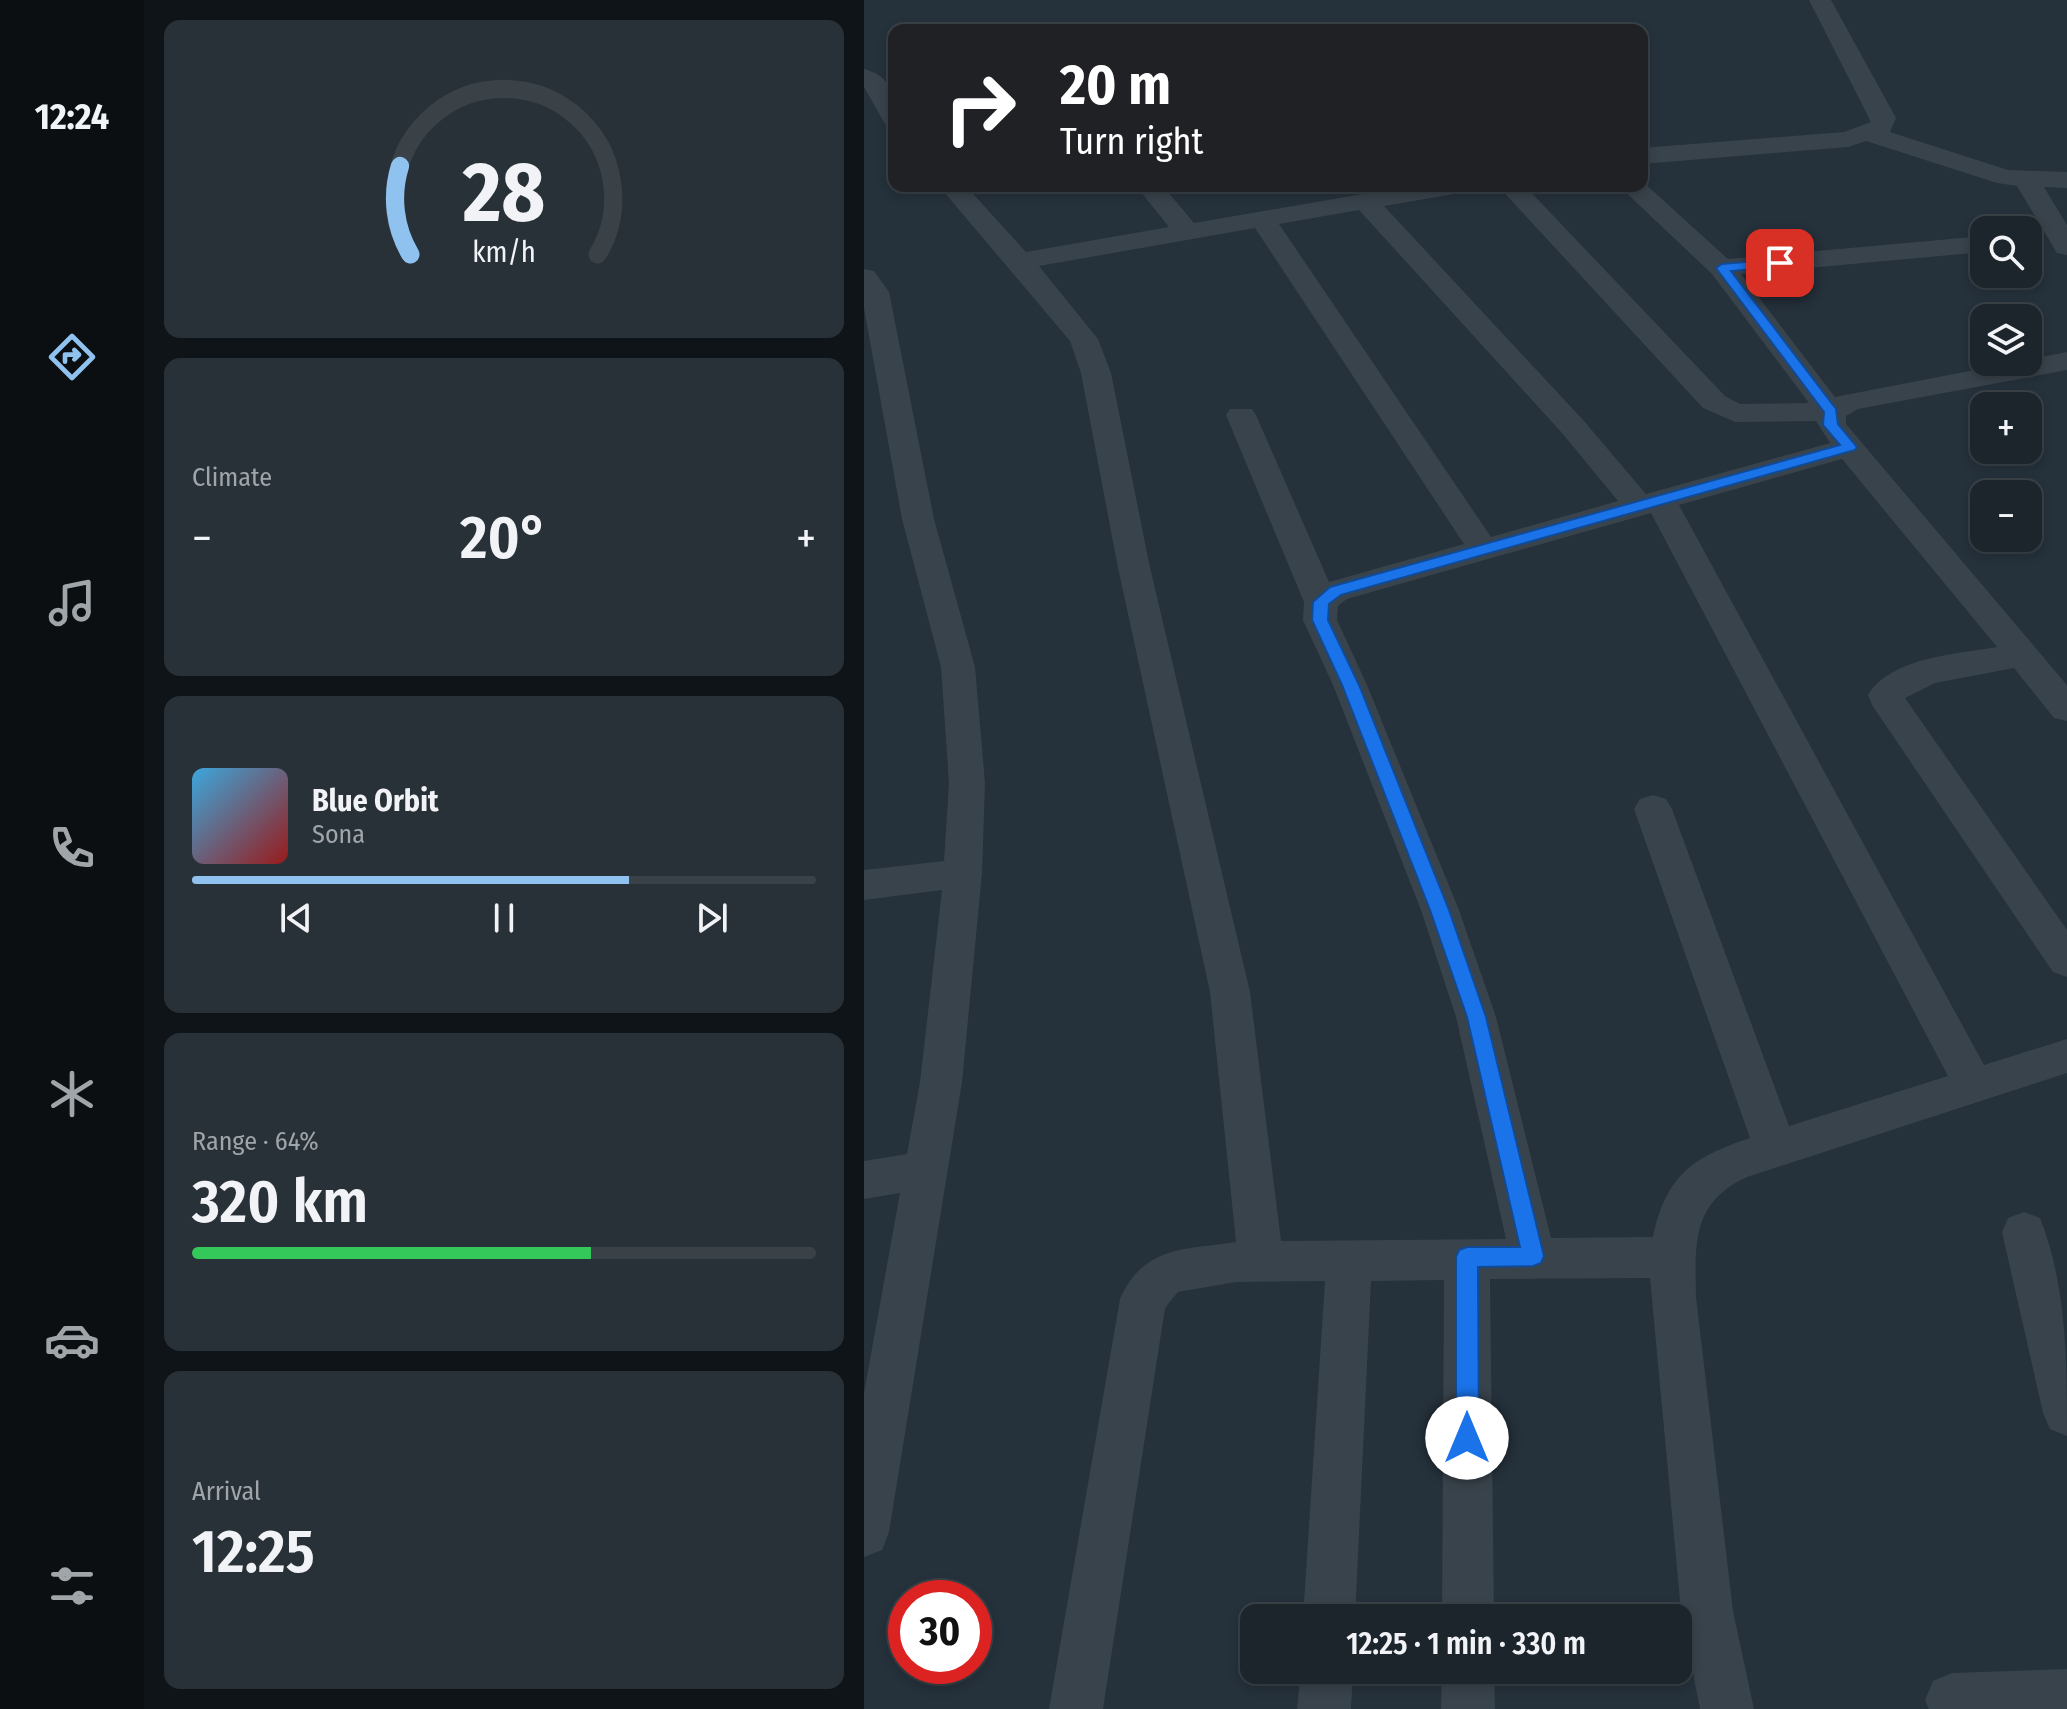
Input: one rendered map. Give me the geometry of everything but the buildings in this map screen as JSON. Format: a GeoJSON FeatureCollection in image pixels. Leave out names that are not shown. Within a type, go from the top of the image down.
{"type":"FeatureCollection","features":[{"type":"Feature","properties":{"kind":"street"},"geometry":{"type":"LineString","coordinates":[[1820,0],[1884,118],[1883,126],[1870,134]]}},
{"type":"Feature","properties":{"kind":"street"},"geometry":{"type":"LineString","coordinates":[[876,76],[888,106]]}},
{"type":"Feature","properties":{"kind":"street"},"geometry":{"type":"LineString","coordinates":[[1648,155],[1870,134],[1977,171],[2027,181],[2067,180]]}},
{"type":"Feature","properties":{"kind":"street"},"geometry":{"type":"LineString","coordinates":[[2027,181],[2064,242]]}},
{"type":"Feature","properties":{"kind":"street"},"geometry":{"type":"LineString","coordinates":[[957,192],[1084,339],[1096,373],[1133,563],[1230,992],[1261,1262]]}},
{"type":"Feature","properties":{"kind":"street"},"geometry":{"type":"LineString","coordinates":[[1154,192],[1187,232]]}},
{"type":"Feature","properties":{"kind":"street"},"geometry":{"type":"LineString","coordinates":[[1020,261],[1262,219],[1301,199],[1365,201],[1418,192]]}},
{"type":"Feature","properties":{"kind":"street"},"geometry":{"type":"LineString","coordinates":[[1517,192],[1714,402],[1735,413],[1831,412],[1849,402],[1876,395],[2067,361]]}},
{"type":"Feature","properties":{"kind":"street"},"geometry":{"type":"LineString","coordinates":[[1639,192],[1722,268],[1831,412],[1831,425],[2067,709]]}},
{"type":"Feature","properties":{"kind":"street"},"geometry":{"type":"LineString","coordinates":[[1365,201],[1573,427],[1650,503],[1973,1084]]}},
{"type":"Feature","properties":{"kind":"street"},"geometry":{"type":"LineString","coordinates":[[1262,219],[1483,549]]}},
{"type":"Feature","properties":{"kind":"street"},"geometry":{"type":"LineString","coordinates":[[2042,240],[2064,242]]}},
{"type":"Feature","properties":{"kind":"street"},"geometry":{"type":"LineString","coordinates":[[1722,268],[1970,245]]}},
{"type":"Feature","properties":{"kind":"street"},"geometry":{"type":"LineString","coordinates":[[864,277],[875,292],[876,370],[958,667],[967,783],[963,873],[941,1082],[925,1170],[881,1336],[864,1532]]}},
{"type":"Feature","properties":{"kind":"street"},"geometry":{"type":"LineString","coordinates":[[1241,415],[1321,602],[1320,620],[1350,685],[1434,896],[1476,1017],[1533,1256]]}},
{"type":"Feature","properties":{"kind":"street"},"geometry":{"type":"LineString","coordinates":[[1321,602],[1335,591],[1849,447]]}},
{"type":"Feature","properties":{"kind":"street"},"geometry":{"type":"LineString","coordinates":[[2022,655],[1910,678],[1892,685],[1886,695],[2067,961]]}},
{"type":"Feature","properties":{"kind":"street"},"geometry":{"type":"LineString","coordinates":[[1653,809],[1775,1148]]}},
{"type":"Feature","properties":{"kind":"street"},"geometry":{"type":"LineString","coordinates":[[864,885],[963,873]]}},
{"type":"Feature","properties":{"kind":"street"},"geometry":{"type":"LineString","coordinates":[[1727,1709],[1707,1611],[1672,1257],[1680,1214],[1703,1178],[1735,1162],[2067,1056]]}},
{"type":"Feature","properties":{"kind":"street"},"geometry":{"type":"LineString","coordinates":[[864,1180],[925,1170]]}},
{"type":"Feature","properties":{"kind":"street"},"geometry":{"type":"LineString","coordinates":[[2024,1232],[2067,1413]]}},
{"type":"Feature","properties":{"kind":"street"},"geometry":{"type":"LineString","coordinates":[[1076,1709],[1143,1299],[1165,1274],[1206,1264],[1261,1262],[1533,1256],[1672,1257]]}},
{"type":"Feature","properties":{"kind":"street"},"geometry":{"type":"LineString","coordinates":[[1467,1257],[1468,1604]]}},
{"type":"Feature","properties":{"kind":"street"},"geometry":{"type":"LineString","coordinates":[[1330,1604],[1349,1260]]}},
{"type":"Feature","properties":{"kind":"street"},"geometry":{"type":"LineString","coordinates":[[1324,1709],[1326,1684]]}},
{"type":"Feature","properties":{"kind":"street"},"geometry":{"type":"LineString","coordinates":[[1468,1684],[1468,1709]]}},
{"type":"Feature","properties":{"kind":"street"},"geometry":{"type":"LineString","coordinates":[[1952,1700],[2067,1696]]}},
{"type":"Feature","properties":{"kind":"route"},"geometry":{"type":"LineString","coordinates":[[1467,1438],[1467,1257],[1533,1256],[1476,1017],[1440,910],[1350,685],[1320,620],[1321,602],[1335,591],[1849,447],[1831,425],[1831,412],[1722,268],[1780,263]]}}]}
